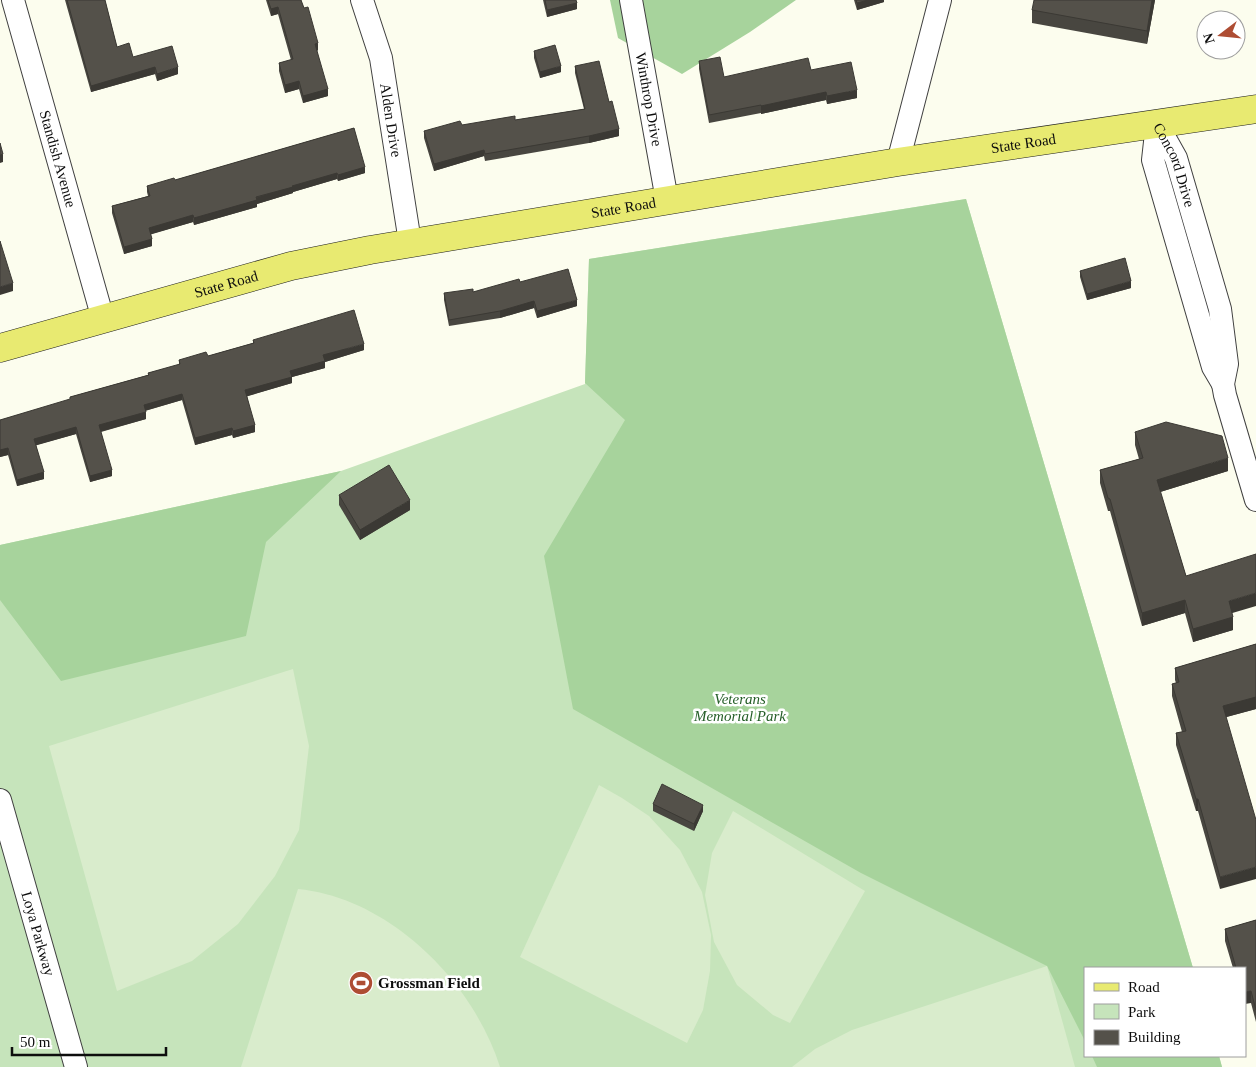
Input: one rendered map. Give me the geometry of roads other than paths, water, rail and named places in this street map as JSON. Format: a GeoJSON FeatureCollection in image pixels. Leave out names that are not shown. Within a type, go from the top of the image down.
{"type":"FeatureCollection","features":[{"type":"Feature","properties":{"kind":"main road","name":"State Road"},"geometry":{"type":"LineString","coordinates":[[0,348],[291,266],[410,242],[898,162],[1256,109]]}},
{"type":"Feature","properties":{"kind":"street","name":"Standish Avenue"},"geometry":{"type":"LineString","coordinates":[[13,0],[103,319]]}},
{"type":"Feature","properties":{"kind":"street","name":"Alden Drive"},"geometry":{"type":"LineString","coordinates":[[362,0],[381,58],[410,242]]}},
{"type":"Feature","properties":{"kind":"street","name":"Winthrop Drive"},"geometry":{"type":"LineString","coordinates":[[631,0],[667,200]]}},
{"type":"Feature","properties":{"kind":"street"},"geometry":{"type":"LineString","coordinates":[[898,162],[940,0]]}},
{"type":"Feature","properties":{"kind":"street","name":"Concord Drive"},"geometry":{"type":"LineString","coordinates":[[1157,124],[1153,160],[1213,367],[1223,384],[1256,500]]}},
{"type":"Feature","properties":{"kind":"street","name":"Loya Parkway"},"geometry":{"type":"LineString","coordinates":[[0,800],[76,1067]]}},
{"type":"Feature","properties":{"kind":"place","name":"Grossman Field"},"geometry":{"type":"Point","coordinates":[361,983]}},
{"type":"Feature","properties":{"kind":"park label","name":"Veterans Memorial Park"},"geometry":{"type":"Point","coordinates":[740,708]}}]}
